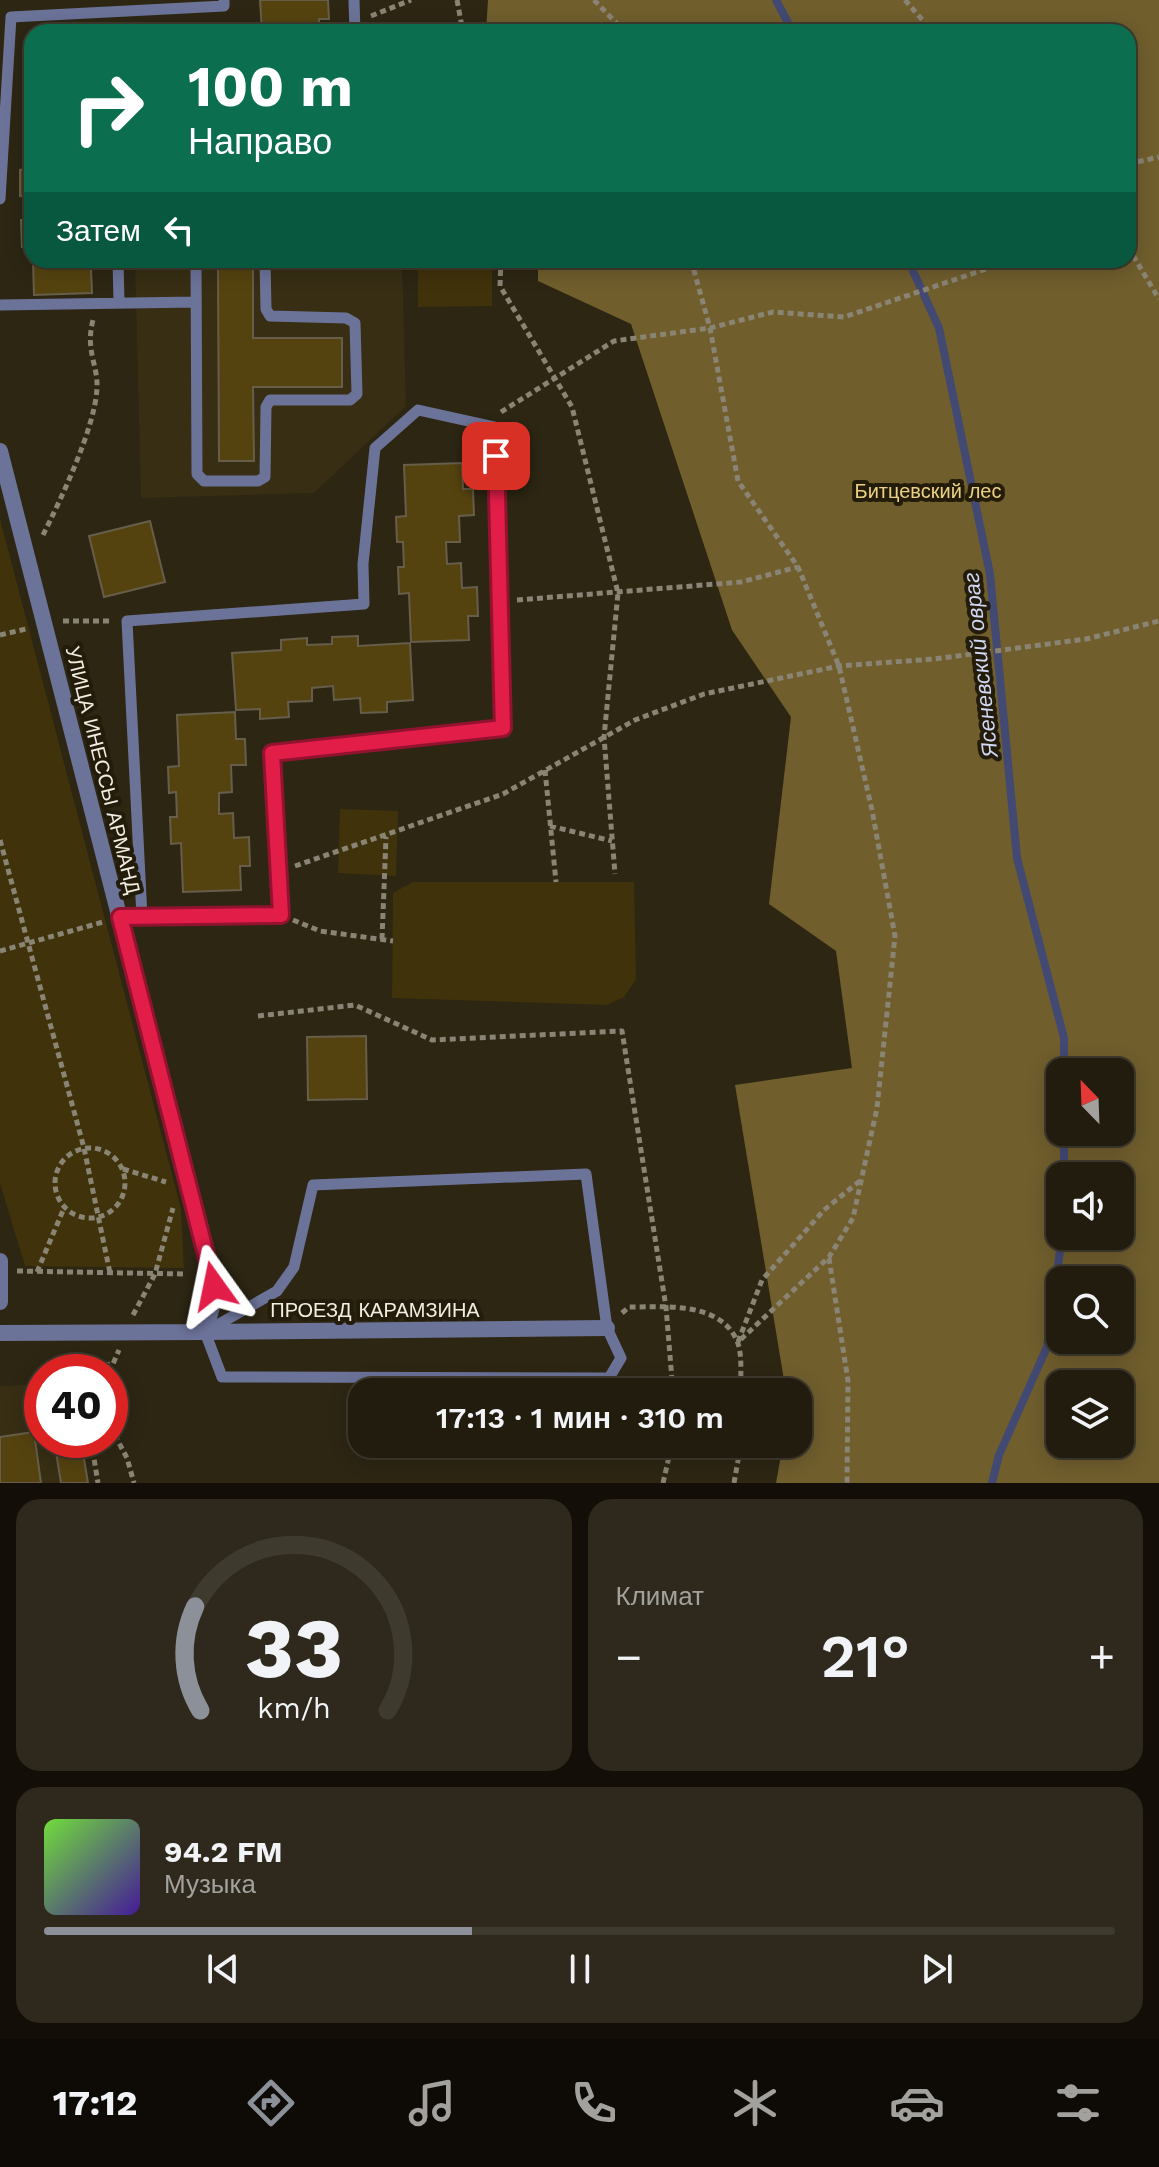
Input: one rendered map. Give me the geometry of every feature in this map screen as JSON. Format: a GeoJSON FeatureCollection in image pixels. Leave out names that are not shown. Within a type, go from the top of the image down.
{"type":"FeatureCollection","features":[{"type":"Feature","properties":{"kind":"street","name":"УЛИЦА ИНЕССЫ АРМАНД"},"geometry":{"type":"LineString","coordinates":[[0,451],[210,1264],[213,1303],[205,1332]]}},
{"type":"Feature","properties":{"kind":"street"},"geometry":{"type":"LineString","coordinates":[[0,1302],[1,1265]]}},
{"type":"Feature","properties":{"kind":"street","name":"ПРОЕЗД КАРАМЗИНА"},"geometry":{"type":"LineString","coordinates":[[0,1333],[607,1328]]}},
{"type":"Feature","properties":{"kind":"lane"},"geometry":{"type":"LineString","coordinates":[[0,199],[11,17],[224,6],[224,0]]}},
{"type":"Feature","properties":{"kind":"lane"},"geometry":{"type":"LineString","coordinates":[[354,0],[355,24]]}},
{"type":"Feature","properties":{"kind":"lane"},"geometry":{"type":"LineString","coordinates":[[118,268],[119,302]]}},
{"type":"Feature","properties":{"kind":"lane"},"geometry":{"type":"LineString","coordinates":[[196,268],[198,478],[204,481],[262,479],[266,473],[268,402],[350,400],[357,394],[355,323],[346,318],[270,316],[266,309],[265,268]]}},
{"type":"Feature","properties":{"kind":"lane"},"geometry":{"type":"LineString","coordinates":[[0,305],[196,302]]}},
{"type":"Feature","properties":{"kind":"lane"},"geometry":{"type":"LineString","coordinates":[[120,917],[142,917],[281,915],[272,753],[503,728],[495,427],[418,410],[375,448],[363,564],[364,604],[127,621],[142,917]]}},
{"type":"Feature","properties":{"kind":"lane"},"geometry":{"type":"LineString","coordinates":[[586,1174],[607,1328],[621,1358],[609,1378],[222,1377],[205,1332],[277,1291],[294,1267],[313,1185],[586,1174]]}},
{"type":"Feature","properties":{"kind":"path"},"geometry":{"type":"LineString","coordinates":[[361,24],[411,0]]}},
{"type":"Feature","properties":{"kind":"path"},"geometry":{"type":"LineString","coordinates":[[457,0],[462,24]]}},
{"type":"Feature","properties":{"kind":"path"},"geometry":{"type":"LineString","coordinates":[[594,0],[617,24]]}},
{"type":"Feature","properties":{"kind":"path"},"geometry":{"type":"LineString","coordinates":[[905,0],[926,24]]}},
{"type":"Feature","properties":{"kind":"path"},"geometry":{"type":"LineString","coordinates":[[1136,162],[1159,157]]}},
{"type":"Feature","properties":{"kind":"path"},"geometry":{"type":"LineString","coordinates":[[1136,260],[1159,299]]}},
{"type":"Feature","properties":{"kind":"path"},"geometry":{"type":"LineString","coordinates":[[501,268],[500,286],[572,407],[618,593],[604,737],[615,874]]}},
{"type":"Feature","properties":{"kind":"path"},"geometry":{"type":"LineString","coordinates":[[693,268],[710,328],[738,481],[798,567],[839,666],[872,810],[895,936],[877,1108],[853,1218],[829,1257],[738,1342]]}},
{"type":"Feature","properties":{"kind":"path"},"geometry":{"type":"LineString","coordinates":[[495,427],[503,407],[614,341],[710,328],[773,312],[844,317],[982,268]]}},
{"type":"Feature","properties":{"kind":"path"},"geometry":{"type":"LineString","coordinates":[[39,543],[73,469],[97,387],[89,347],[97,302]]}},
{"type":"Feature","properties":{"kind":"path"},"geometry":{"type":"LineString","coordinates":[[500,601],[741,582],[798,567]]}},
{"type":"Feature","properties":{"kind":"path"},"geometry":{"type":"LineString","coordinates":[[280,871],[503,794],[635,720],[704,694],[839,666],[934,659],[1086,639],[1159,621]]}},
{"type":"Feature","properties":{"kind":"path"},"geometry":{"type":"LineString","coordinates":[[545,770],[556,882]]}},
{"type":"Feature","properties":{"kind":"path"},"geometry":{"type":"LineString","coordinates":[[550,826],[612,841]]}},
{"type":"Feature","properties":{"kind":"path"},"geometry":{"type":"LineString","coordinates":[[382,939],[386,836]]}},
{"type":"Feature","properties":{"kind":"path"},"geometry":{"type":"LineString","coordinates":[[0,840],[25,942],[84,1148],[110,1273]]}},
{"type":"Feature","properties":{"kind":"path"},"geometry":{"type":"LineString","coordinates":[[281,915],[320,931],[393,941]]}},
{"type":"Feature","properties":{"kind":"path"},"geometry":{"type":"LineString","coordinates":[[0,951],[120,917]]}},
{"type":"Feature","properties":{"kind":"path"},"geometry":{"type":"LineString","coordinates":[[258,1016],[355,1005],[432,1040],[622,1031],[666,1307],[672,1378]]}},
{"type":"Feature","properties":{"kind":"path"},"geometry":{"type":"LineString","coordinates":[[122,1169],[123,1194],[114,1209],[99,1218],[80,1217],[64,1208],[54,1188],[58,1167],[73,1151],[84,1148],[102,1150],[122,1169],[164,1179],[170,1187]]}},
{"type":"Feature","properties":{"kind":"path"},"geometry":{"type":"LineString","coordinates":[[740,1378],[738,1342],[762,1280],[824,1210],[861,1180]]}},
{"type":"Feature","properties":{"kind":"path"},"geometry":{"type":"LineString","coordinates":[[37,1272],[64,1208]]}},
{"type":"Feature","properties":{"kind":"path"},"geometry":{"type":"LineString","coordinates":[[829,1257],[848,1381],[847,1483]]}},
{"type":"Feature","properties":{"kind":"path"},"geometry":{"type":"LineString","coordinates":[[1,1265],[37,1272],[185,1274]]}},
{"type":"Feature","properties":{"kind":"path"},"geometry":{"type":"LineString","coordinates":[[607,1328],[629,1307],[685,1307],[717,1318],[738,1342]]}},
{"type":"Feature","properties":{"kind":"path"},"geometry":{"type":"LineString","coordinates":[[94,1458],[98,1483]]}},
{"type":"Feature","properties":{"kind":"path"},"geometry":{"type":"LineString","coordinates":[[127,1458],[134,1483]]}},
{"type":"Feature","properties":{"kind":"path"},"geometry":{"type":"LineString","coordinates":[[663,1483],[669,1458]]}},
{"type":"Feature","properties":{"kind":"path"},"geometry":{"type":"LineString","coordinates":[[734,1483],[738,1458]]}},
{"type":"Feature","properties":{"kind":"shaded area"},"geometry":{"type":"Polygon","coordinates":[[[135,268],[402,268],[406,406],[314,493],[141,498],[135,268]]]}},
{"type":"Feature","properties":{"kind":"shaded area"},"geometry":{"type":"Polygon","coordinates":[[[418,268],[492,268],[492,306],[418,307],[418,268]]]}},
{"type":"Feature","properties":{"kind":"shaded area"},"geometry":{"type":"Polygon","coordinates":[[[0,519],[181,1209],[184,1268],[25,1266],[0,1183],[0,519]]]}},
{"type":"Feature","properties":{"kind":"shaded area"},"geometry":{"type":"Polygon","coordinates":[[[340,809],[398,811],[396,876],[338,873],[340,809]]]}},
{"type":"Feature","properties":{"kind":"shaded area"},"geometry":{"type":"Polygon","coordinates":[[[413,882],[634,882],[636,979],[624,997],[607,1005],[392,998],[393,893],[413,882]]]}},
{"type":"Feature","properties":{"kind":"shaded area"},"geometry":{"type":"Polygon","coordinates":[[[24,1385],[24,1458],[85,1458],[88,1483],[0,1483],[0,1386],[24,1385]]]}},
{"type":"Feature","properties":{"kind":"green space","name":"Битцевский лес"},"geometry":{"type":"Polygon","coordinates":[[[488,0],[1159,0],[1159,1483],[776,1483],[780,1458],[812,1458],[812,1378],[784,1378],[735,1085],[852,1068],[836,951],[769,904],[791,717],[732,630],[631,324],[538,281],[538,268],[1136,268],[1136,24],[486,24],[488,0]]]}},
{"type":"Feature","properties":{"kind":"building"},"geometry":{"type":"Polygon","coordinates":[[[260,0],[328,0],[329,19],[319,19],[319,24],[262,24],[260,0]]]}},
{"type":"Feature","properties":{"kind":"building"},"geometry":{"type":"Polygon","coordinates":[[[20,170],[24,170],[24,195],[20,196],[20,170]]]}},
{"type":"Feature","properties":{"kind":"building"},"geometry":{"type":"Polygon","coordinates":[[[21,220],[24,220],[24,247],[22,247],[21,220]]]}},
{"type":"Feature","properties":{"kind":"building"},"geometry":{"type":"Polygon","coordinates":[[[33,268],[101,268],[91,269],[92,293],[34,295],[33,268]]]}},
{"type":"Feature","properties":{"kind":"building"},"geometry":{"type":"Polygon","coordinates":[[[218,268],[253,268],[253,338],[342,338],[342,387],[253,387],[254,461],[219,461],[218,268]]]}},
{"type":"Feature","properties":{"kind":"building"},"geometry":{"type":"Polygon","coordinates":[[[462,463],[463,489],[473,489],[474,515],[459,516],[460,542],[446,542],[447,564],[461,563],[462,588],[477,587],[478,616],[468,616],[469,640],[411,642],[409,593],[399,594],[398,567],[404,567],[403,542],[397,542],[396,517],[406,516],[404,465],[462,463]]]}},
{"type":"Feature","properties":{"kind":"building"},"geometry":{"type":"Polygon","coordinates":[[[150,521],[165,582],[104,597],[89,536],[150,521]]]}},
{"type":"Feature","properties":{"kind":"building"},"geometry":{"type":"Polygon","coordinates":[[[358,636],[358,646],[410,643],[413,700],[387,702],[387,712],[361,713],[360,698],[334,700],[333,686],[312,688],[312,701],[288,702],[289,717],[260,719],[260,709],[236,710],[232,653],[281,650],[281,640],[307,638],[307,645],[332,644],[332,637],[358,636]]]}},
{"type":"Feature","properties":{"kind":"building"},"geometry":{"type":"Polygon","coordinates":[[[235,712],[236,739],[245,739],[246,765],[231,765],[232,792],[219,793],[219,814],[233,813],[234,838],[249,837],[250,866],[240,866],[241,890],[183,892],[181,843],[171,844],[170,817],[177,817],[176,792],[169,793],[168,767],[179,766],[177,715],[235,712]]]}},
{"type":"Feature","properties":{"kind":"building"},"geometry":{"type":"Polygon","coordinates":[[[366,1036],[367,1099],[308,1100],[307,1037],[366,1036]]]}},
{"type":"Feature","properties":{"kind":"building"},"geometry":{"type":"Polygon","coordinates":[[[24,1433],[24,1458],[38,1458],[41,1483],[0,1483],[0,1437],[24,1433]]]}},
{"type":"Feature","properties":{"kind":"building"},"geometry":{"type":"Polygon","coordinates":[[[57,1458],[84,1458],[88,1483],[61,1483],[57,1458]]]}},
{"type":"Feature","properties":{"kind":"waterway","name":"Ясеневский овраг"},"geometry":{"type":"LineString","coordinates":[[776,0],[789,24]]}},
{"type":"Feature","properties":{"kind":"waterway","name":"Ясеневский овраг"},"geometry":{"type":"LineString","coordinates":[[912,268],[939,328],[990,574],[1017,858],[1064,1038],[1064,1058]]}},
{"type":"Feature","properties":{"kind":"waterway","name":"Ясеневский овраг"},"geometry":{"type":"LineString","coordinates":[[1064,1146],[1064,1162]]}},
{"type":"Feature","properties":{"kind":"waterway","name":"Ясеневский овраг"},"geometry":{"type":"LineString","coordinates":[[992,1483],[999,1455],[1047,1347],[1060,1250]]}},
{"type":"Feature","properties":{"kind":"route"},"geometry":{"type":"LineString","coordinates":[[214,1286],[120,917],[281,915],[272,753],[503,728],[496,456]]}}]}
